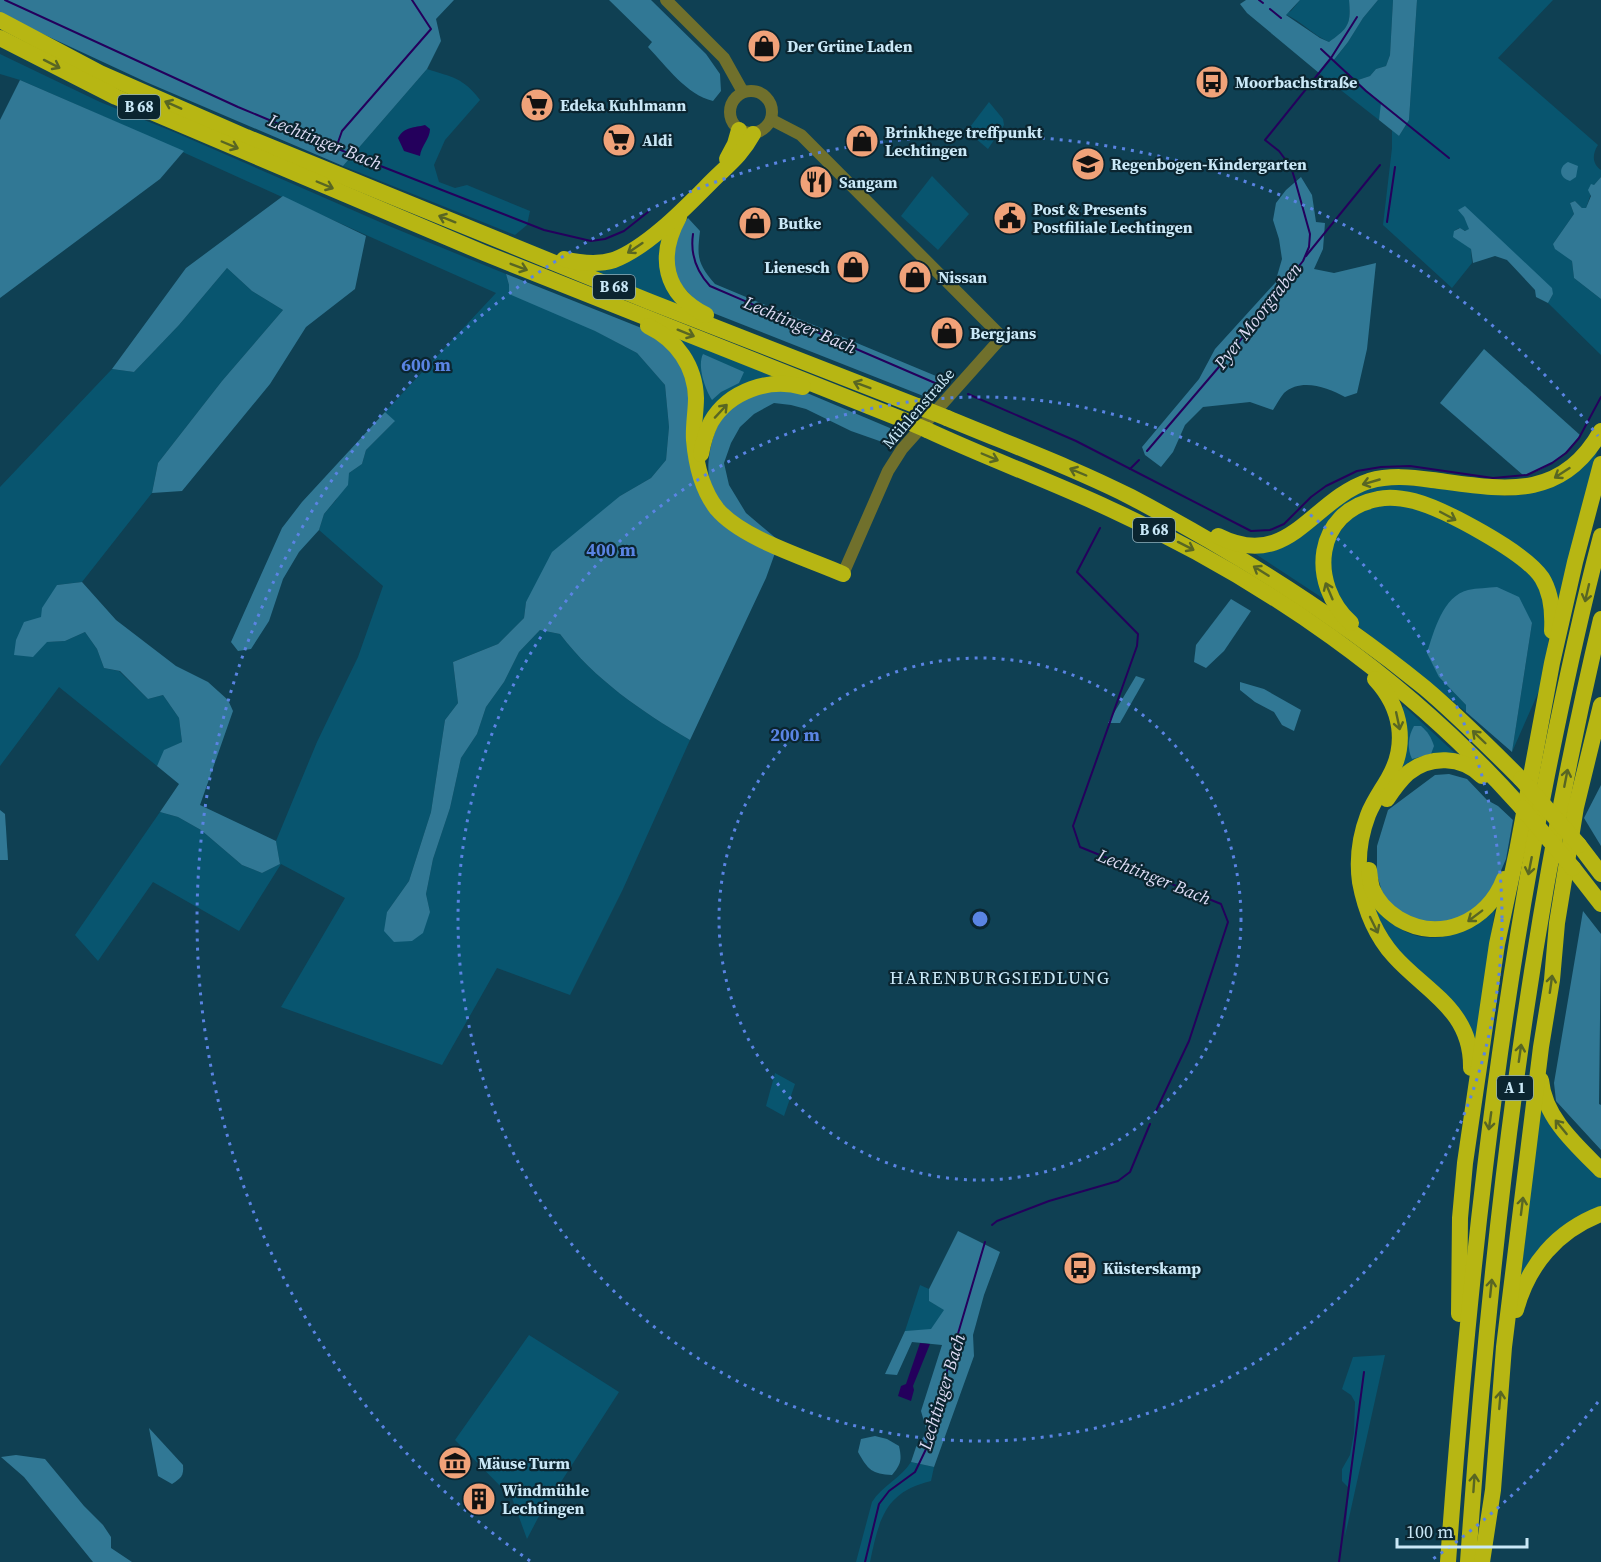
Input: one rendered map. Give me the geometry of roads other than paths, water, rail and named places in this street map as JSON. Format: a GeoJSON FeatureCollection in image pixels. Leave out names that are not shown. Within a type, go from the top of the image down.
{"type":"FeatureCollection","features":[{"type":"Feature","properties":{"kind":"highway","name":"B 68"},"geometry":{"type":"LineString","coordinates":[[0,20],[100,73],[173,105],[501,241],[947,418],[1087,476],[1131,497],[1255,567],[1362,639],[1426,690],[1476,735],[1521,779],[1600,870]]}},
{"type":"Feature","properties":{"kind":"highway","name":"B 68"},"geometry":{"type":"LineString","coordinates":[[0,38],[116,97],[484,253],[904,420],[1110,508],[1210,559],[1312,624],[1381,673],[1455,738],[1520,805],[1601,904]]}},
{"type":"Feature","properties":{"kind":"highway"},"geometry":{"type":"LineString","coordinates":[[501,241],[512,239],[562,259],[578,262],[597,263],[613,260],[630,252],[681,212],[716,176],[735,144],[746,132]]}},
{"type":"Feature","properties":{"kind":"highway"},"geometry":{"type":"LineString","coordinates":[[681,212],[672,229],[668,244],[667,270],[670,279],[682,299],[691,307],[718,321],[728,332]]}},
{"type":"Feature","properties":{"kind":"highway"},"geometry":{"type":"LineString","coordinates":[[612,303],[622,313],[656,330],[684,356],[694,383],[694,440],[703,484],[709,496],[727,518],[750,534],[843,574]]}},
{"type":"Feature","properties":{"kind":"highway"},"geometry":{"type":"LineString","coordinates":[[699,463],[712,420],[723,407],[737,395],[767,384],[792,384],[895,422],[904,420]]}},
{"type":"Feature","properties":{"kind":"highway"},"geometry":{"type":"LineString","coordinates":[[1131,497],[1145,499],[1234,544],[1246,547],[1261,546],[1276,543],[1290,536],[1339,497],[1354,487],[1371,481],[1390,477],[1410,477],[1509,489],[1539,484],[1577,462],[1601,431]]}},
{"type":"Feature","properties":{"kind":"highway"},"geometry":{"type":"LineString","coordinates":[[1466,1334],[1458,1318],[1461,1218],[1474,1090],[1499,933],[1517,851],[1552,663],[1575,562],[1601,464]]}},
{"type":"Feature","properties":{"kind":"highway"},"geometry":{"type":"LineString","coordinates":[[1362,639],[1354,626],[1339,610],[1327,589],[1323,573],[1326,543],[1344,515],[1359,505],[1376,499],[1394,497],[1414,501],[1436,510],[1512,549],[1531,564],[1542,578],[1550,595],[1553,613],[1552,663]]}},
{"type":"Feature","properties":{"kind":"highway","name":"A 1"},"geometry":{"type":"LineString","coordinates":[[1448,1562],[1466,1334],[1488,1137],[1515,950],[1557,724],[1601,536]]}},
{"type":"Feature","properties":{"kind":"highway","name":"A 1"},"geometry":{"type":"LineString","coordinates":[[1468,1562],[1487,1325],[1519,1056],[1561,805],[1601,619]]}},
{"type":"Feature","properties":{"kind":"highway"},"geometry":{"type":"LineString","coordinates":[[1357,656],[1362,668],[1377,680],[1389,695],[1397,712],[1401,733],[1395,765],[1375,799],[1362,835],[1359,875],[1363,899],[1376,930],[1393,955],[1435,992],[1457,1018],[1469,1048],[1474,1090]]}},
{"type":"Feature","properties":{"kind":"highway"},"geometry":{"type":"LineString","coordinates":[[1482,1562],[1493,1490],[1504,1347],[1539,1062],[1552,980],[1557,923],[1576,807],[1601,705]]}},
{"type":"Feature","properties":{"kind":"highway"},"geometry":{"type":"LineString","coordinates":[[1576,807],[1583,799],[1593,771],[1601,758]]}},
{"type":"Feature","properties":{"kind":"highway"},"geometry":{"type":"LineString","coordinates":[[1517,851],[1509,862],[1501,888],[1480,913],[1453,928],[1438,930],[1409,925],[1395,916],[1381,903],[1372,887],[1368,869],[1375,824],[1384,804],[1402,780],[1420,765],[1450,760],[1466,764],[1479,772],[1506,800],[1520,805]]}},
{"type":"Feature","properties":{"kind":"highway"},"geometry":{"type":"LineString","coordinates":[[1539,1062],[1544,1098],[1550,1111],[1601,1170]]}},
{"type":"Feature","properties":{"kind":"highway"},"geometry":{"type":"LineString","coordinates":[[1504,1347],[1510,1338],[1524,1285],[1541,1257],[1561,1236],[1575,1226],[1601,1214]]}},
{"type":"Feature","properties":{"kind":"street"},"geometry":{"type":"LineString","coordinates":[[666,0],[724,58],[743,92]]}},
{"type":"Feature","properties":{"kind":"street"},"geometry":{"type":"LineString","coordinates":[[756,91],[767,97],[773,108],[772,120],[764,130],[746,132],[732,122],[730,112],[733,100],[743,92],[756,91]]}},
{"type":"Feature","properties":{"kind":"street","name":"Mühlenstraße"},"geometry":{"type":"LineString","coordinates":[[772,120],[801,135],[1002,337],[902,449],[888,471],[843,574]]}},
{"type":"Feature","properties":{"kind":"waterway","name":"Lechtinger Bach"},"geometry":{"type":"LineString","coordinates":[[5,0],[238,107],[355,156],[544,230],[591,241],[605,239],[624,231],[648,212]]}},
{"type":"Feature","properties":{"kind":"waterway"},"geometry":{"type":"LineString","coordinates":[[336,148],[342,131],[431,29],[412,0]]}},
{"type":"Feature","properties":{"kind":"waterway","name":"Pyer Moorgraben"},"geometry":{"type":"LineString","coordinates":[[1259,0],[1263,3]]}},
{"type":"Feature","properties":{"kind":"waterway","name":"Pyer Moorgraben"},"geometry":{"type":"LineString","coordinates":[[1270,9],[1281,18]]}},
{"type":"Feature","properties":{"kind":"waterway","name":"Pyer Moorgraben"},"geometry":{"type":"LineString","coordinates":[[1147,451],[1224,361],[1303,261],[1309,247],[1310,234],[1291,167],[1279,151],[1265,140],[1331,58],[1357,17]]}},
{"type":"Feature","properties":{"kind":"waterway"},"geometry":{"type":"LineString","coordinates":[[1321,49],[1366,91],[1449,158]]}},
{"type":"Feature","properties":{"kind":"waterway"},"geometry":{"type":"LineString","coordinates":[[1306,256],[1380,165]]}},
{"type":"Feature","properties":{"kind":"waterway"},"geometry":{"type":"LineString","coordinates":[[1387,222],[1395,167]]}},
{"type":"Feature","properties":{"kind":"waterway","name":"Lechtinger Bach"},"geometry":{"type":"LineString","coordinates":[[693,234],[692,249],[695,262],[710,286],[942,386]]}},
{"type":"Feature","properties":{"kind":"waterway"},"geometry":{"type":"LineString","coordinates":[[968,394],[1076,441],[1251,531],[1270,530],[1284,524],[1311,497],[1326,486],[1357,471],[1410,466],[1493,478],[1527,475],[1552,463],[1566,453],[1579,438],[1601,397]]}},
{"type":"Feature","properties":{"kind":"waterway","name":"Pyer Moorgraben"},"geometry":{"type":"LineString","coordinates":[[1130,469],[1139,460]]}},
{"type":"Feature","properties":{"kind":"waterway","name":"Lechtinger Bach"},"geometry":{"type":"LineString","coordinates":[[1100,528],[1077,572],[1138,634],[1137,646],[1073,826],[1080,847],[1221,904],[1228,922],[1189,1041],[1155,1113]]}},
{"type":"Feature","properties":{"kind":"waterway","name":"Lechtinger Bach"},"geometry":{"type":"LineString","coordinates":[[992,1225],[1049,1201],[1118,1181],[1130,1172],[1150,1124]]}},
{"type":"Feature","properties":{"kind":"waterway","name":"Lechtinger Bach"},"geometry":{"type":"LineString","coordinates":[[865,1562],[879,1504],[889,1491],[915,1472],[928,1445],[985,1242]]}},
{"type":"Feature","properties":{"kind":"waterway"},"geometry":{"type":"LineString","coordinates":[[1339,1562],[1364,1372]]}},
{"type":"Feature","properties":{"kind":"place","name":"Der Grüne Laden"},"geometry":{"type":"Point","coordinates":[764,46]}},
{"type":"Feature","properties":{"kind":"place","name":"Moorbachstraße"},"geometry":{"type":"Point","coordinates":[1212,82]}},
{"type":"Feature","properties":{"kind":"place","name":"Edeka Kuhlmann"},"geometry":{"type":"Point","coordinates":[537,105]}},
{"type":"Feature","properties":{"kind":"place","name":"Aldi"},"geometry":{"type":"Point","coordinates":[619,140]}},
{"type":"Feature","properties":{"kind":"place","name":"Brinkhege treffpunkt Lechtingen"},"geometry":{"type":"Point","coordinates":[862,141]}},
{"type":"Feature","properties":{"kind":"place","name":"Regenbogen-Kindergarten"},"geometry":{"type":"Point","coordinates":[1088,164]}},
{"type":"Feature","properties":{"kind":"place","name":"Sangam"},"geometry":{"type":"Point","coordinates":[816,182]}},
{"type":"Feature","properties":{"kind":"place","name":"Post & Presents Postfiliale Lechtingen"},"geometry":{"type":"Point","coordinates":[1010,218]}},
{"type":"Feature","properties":{"kind":"place","name":"Butke"},"geometry":{"type":"Point","coordinates":[755,223]}},
{"type":"Feature","properties":{"kind":"place","name":"Lienesch"},"geometry":{"type":"Point","coordinates":[853,267]}},
{"type":"Feature","properties":{"kind":"place","name":"Nissan"},"geometry":{"type":"Point","coordinates":[915,277]}},
{"type":"Feature","properties":{"kind":"place","name":"Bergjans"},"geometry":{"type":"Point","coordinates":[947,333]}},
{"type":"Feature","properties":{"kind":"place","name":"Küsterskamp"},"geometry":{"type":"Point","coordinates":[1080,1268]}},
{"type":"Feature","properties":{"kind":"place","name":"Mäuse Turm"},"geometry":{"type":"Point","coordinates":[455,1463]}},
{"type":"Feature","properties":{"kind":"place","name":"Windmühle Lechtingen"},"geometry":{"type":"Point","coordinates":[479,1499]}},
{"type":"Feature","properties":{"kind":"district","name":"HARENBURGSIEDLUNG"},"geometry":{"type":"Point","coordinates":[1000,978]}}]}
